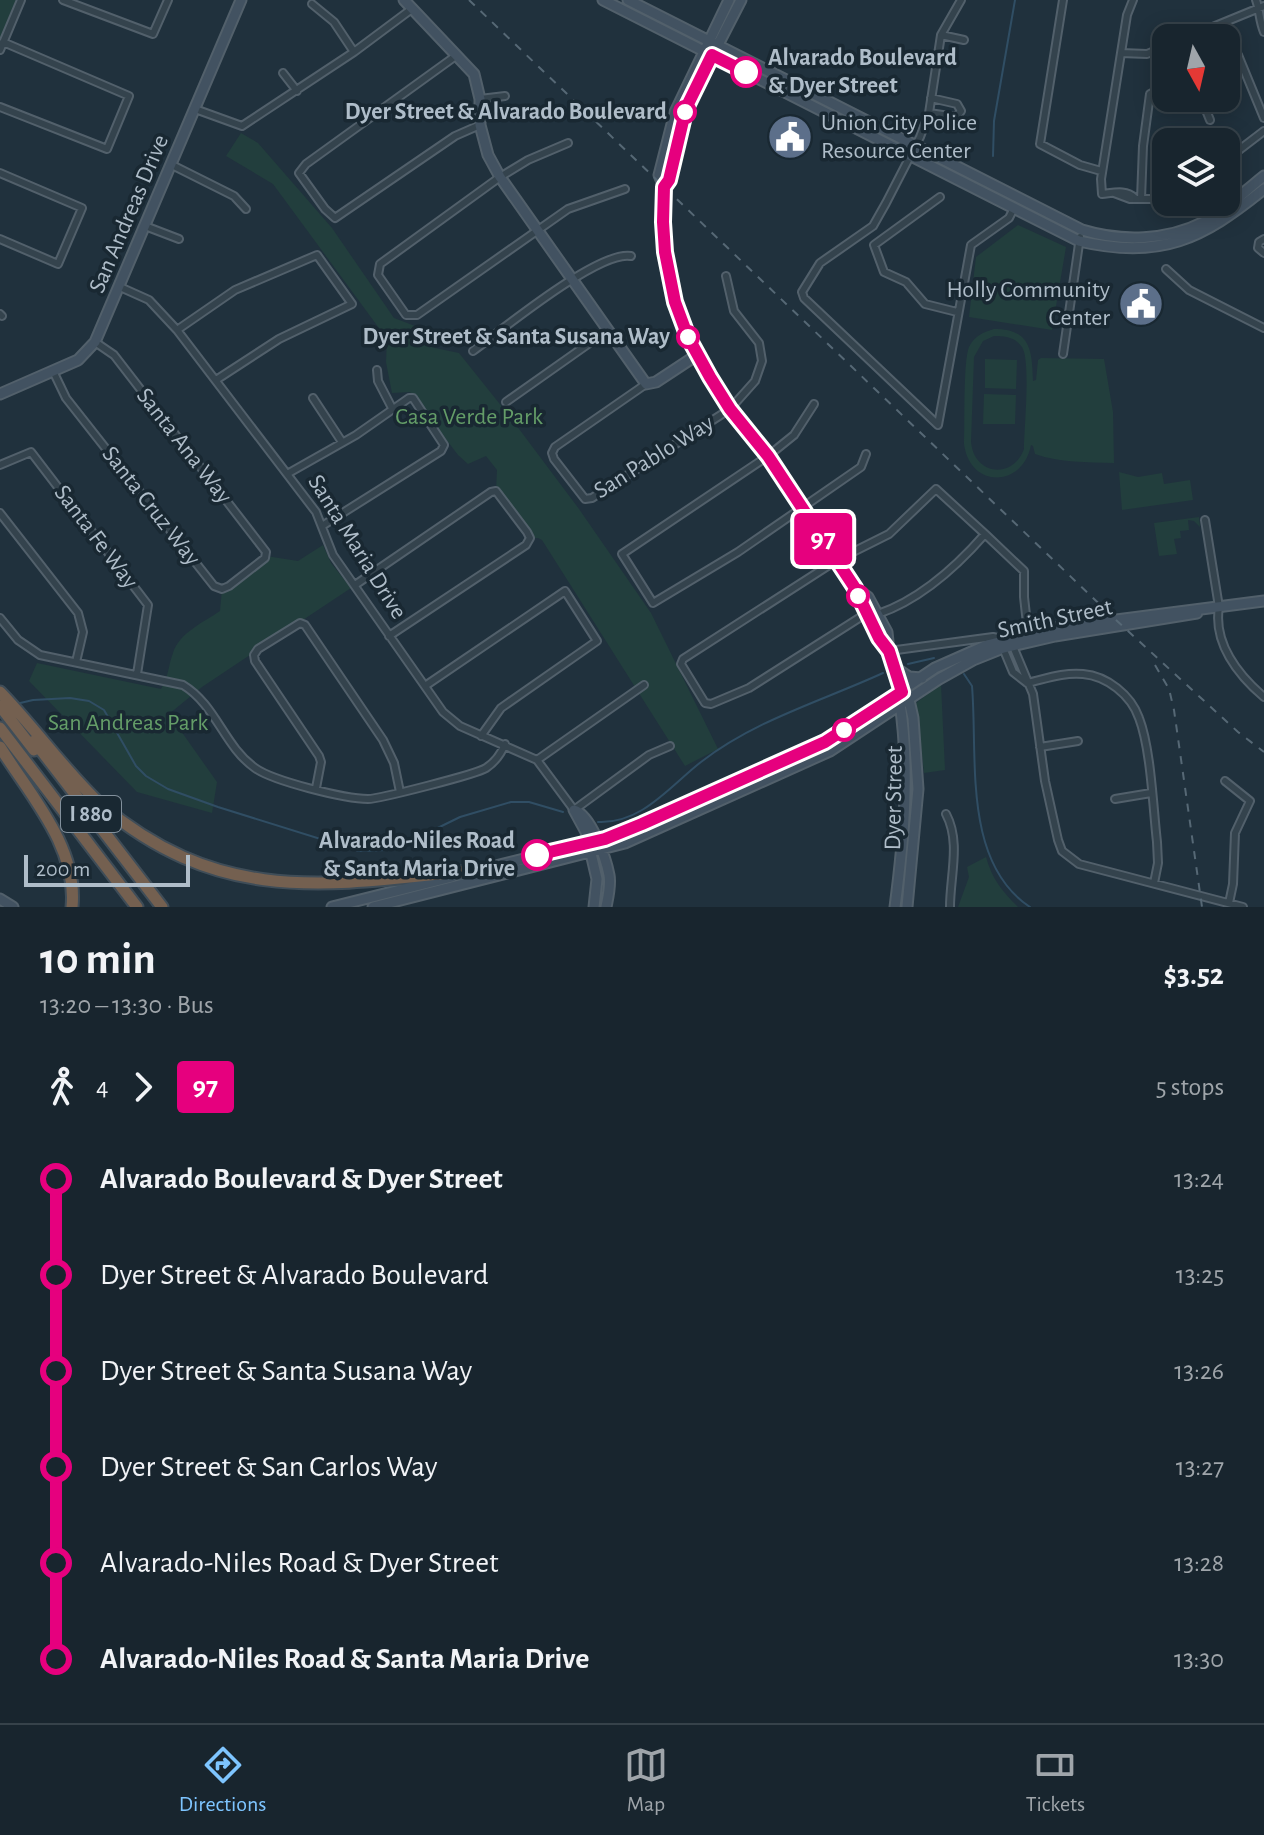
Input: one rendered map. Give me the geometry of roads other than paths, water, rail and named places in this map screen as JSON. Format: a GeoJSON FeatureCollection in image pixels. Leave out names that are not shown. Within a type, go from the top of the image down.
{"type":"FeatureCollection","features":[{"type":"Feature","properties":{"kind":"highway","name":"I 880"},"geometry":{"type":"LineString","coordinates":[[0,694],[154,907]]}},
{"type":"Feature","properties":{"kind":"highway","name":"I 880"},"geometry":{"type":"LineString","coordinates":[[0,706],[19,721],[162,907]]}},
{"type":"Feature","properties":{"kind":"highway"},"geometry":{"type":"LineString","coordinates":[[19,721],[121,824],[155,850],[205,874],[257,887],[296,890],[479,870]]}},
{"type":"Feature","properties":{"kind":"highway","name":"I 880"},"geometry":{"type":"LineString","coordinates":[[1,729],[137,907]]}},
{"type":"Feature","properties":{"kind":"highway"},"geometry":{"type":"LineString","coordinates":[[0,747],[60,843],[71,873],[72,907]]}},
{"type":"Feature","properties":{"kind":"main road","name":"San Andreas Drive"},"geometry":{"type":"LineString","coordinates":[[0,394],[78,360],[95,342],[241,0]]}},
{"type":"Feature","properties":{"kind":"main road"},"geometry":{"type":"LineString","coordinates":[[404,0],[474,74],[480,99],[480,125],[488,155],[500,177],[646,384],[656,382],[697,355]]}},
{"type":"Feature","properties":{"kind":"main road"},"geometry":{"type":"LineString","coordinates":[[603,0],[1079,241],[1120,249],[1154,248],[1191,238],[1228,218],[1264,189]]}},
{"type":"Feature","properties":{"kind":"main road"},"geometry":{"type":"LineString","coordinates":[[628,0],[1082,230],[1132,239],[1187,229],[1209,218],[1264,176]]}},
{"type":"Feature","properties":{"kind":"main road","name":"Dyer Street"},"geometry":{"type":"LineString","coordinates":[[729,0],[686,108],[669,180],[664,187],[663,222],[670,281],[697,355],[730,409],[768,456],[837,560],[889,651]]}},
{"type":"Feature","properties":{"kind":"main road","name":"Dyer Street"},"geometry":{"type":"LineString","coordinates":[[713,43],[741,0]]}},
{"type":"Feature","properties":{"kind":"main road","name":"Dyer Street"},"geometry":{"type":"LineString","coordinates":[[855,588],[868,597],[887,632],[889,651],[917,746],[918,789],[907,907]]}},
{"type":"Feature","properties":{"kind":"main road","name":"Smith Street"},"geometry":{"type":"LineString","coordinates":[[903,699],[922,678],[971,651],[1179,618],[1219,607],[1264,601]]}},
{"type":"Feature","properties":{"kind":"main road","name":"Smith Street"},"geometry":{"type":"LineString","coordinates":[[903,699],[1028,633],[1208,606],[1219,607]]}},
{"type":"Feature","properties":{"kind":"main road"},"geometry":{"type":"LineString","coordinates":[[894,667],[909,677],[922,678]]}},
{"type":"Feature","properties":{"kind":"main road"},"geometry":{"type":"LineString","coordinates":[[373,907],[596,852],[636,838],[830,751],[903,699]]}},
{"type":"Feature","properties":{"kind":"main road"},"geometry":{"type":"LineString","coordinates":[[332,907],[593,841],[642,824],[825,742],[903,699]]}},
{"type":"Feature","properties":{"kind":"main road","name":"Dyer Street"},"geometry":{"type":"LineString","coordinates":[[895,907],[907,797],[903,699]]}},
{"type":"Feature","properties":{"kind":"main road"},"geometry":{"type":"LineString","coordinates":[[852,738],[862,736],[887,720],[896,723],[905,738]]}},
{"type":"Feature","properties":{"kind":"main road"},"geometry":{"type":"LineString","coordinates":[[566,847],[577,835],[576,815]]}},
{"type":"Feature","properties":{"kind":"main road","name":"Santa Maria Drive"},"geometry":{"type":"LineString","coordinates":[[576,815],[593,841],[596,852]]}},
{"type":"Feature","properties":{"kind":"main road"},"geometry":{"type":"LineString","coordinates":[[594,907],[596,852]]}},
{"type":"Feature","properties":{"kind":"main road"},"geometry":{"type":"LineString","coordinates":[[596,852],[609,876],[606,907]]}},
{"type":"Feature","properties":{"kind":"main road"},"geometry":{"type":"LineString","coordinates":[[0,899],[13,907]]}},
{"type":"Feature","properties":{"kind":"street"},"geometry":{"type":"LineString","coordinates":[[0,50],[21,0]]}},
{"type":"Feature","properties":{"kind":"street"},"geometry":{"type":"LineString","coordinates":[[63,0],[153,34],[168,0]]}},
{"type":"Feature","properties":{"kind":"street"},"geometry":{"type":"LineString","coordinates":[[961,0],[941,35],[929,113],[873,226],[820,263],[802,292],[804,298],[938,425],[971,245],[1009,218],[1014,208]]}},
{"type":"Feature","properties":{"kind":"street"},"geometry":{"type":"LineString","coordinates":[[1063,0],[1040,144],[1080,165],[1101,171]]}},
{"type":"Feature","properties":{"kind":"street"},"geometry":{"type":"LineString","coordinates":[[1133,0],[1127,15],[1101,171],[1102,194],[1152,199]]}},
{"type":"Feature","properties":{"kind":"street"},"geometry":{"type":"LineString","coordinates":[[1256,0],[1262,8]]}},
{"type":"Feature","properties":{"kind":"street"},"geometry":{"type":"LineString","coordinates":[[312,4],[334,22],[354,52]]}},
{"type":"Feature","properties":{"kind":"street"},"geometry":{"type":"LineString","coordinates":[[195,109],[242,126],[354,52],[413,8]]}},
{"type":"Feature","properties":{"kind":"street"},"geometry":{"type":"LineString","coordinates":[[1262,8],[1257,16],[1264,32]]}},
{"type":"Feature","properties":{"kind":"street"},"geometry":{"type":"LineString","coordinates":[[1221,24],[1262,8]]}},
{"type":"Feature","properties":{"kind":"street"},"geometry":{"type":"LineString","coordinates":[[941,35],[964,40]]}},
{"type":"Feature","properties":{"kind":"street"},"geometry":{"type":"LineString","coordinates":[[0,107],[107,149],[129,96],[3,42]]}},
{"type":"Feature","properties":{"kind":"street"},"geometry":{"type":"LineString","coordinates":[[1121,53],[1152,52]]}},
{"type":"Feature","properties":{"kind":"street"},"geometry":{"type":"LineString","coordinates":[[458,54],[306,164],[299,173],[335,218],[455,136],[480,125]]}},
{"type":"Feature","properties":{"kind":"street"},"geometry":{"type":"LineString","coordinates":[[1240,59],[1260,101],[1264,118]]}},
{"type":"Feature","properties":{"kind":"street"},"geometry":{"type":"LineString","coordinates":[[283,73],[297,91]]}},
{"type":"Feature","properties":{"kind":"street"},"geometry":{"type":"LineString","coordinates":[[1138,199],[1152,93]]}},
{"type":"Feature","properties":{"kind":"street"},"geometry":{"type":"LineString","coordinates":[[1260,101],[1264,94]]}},
{"type":"Feature","properties":{"kind":"street"},"geometry":{"type":"LineString","coordinates":[[480,99],[505,96]]}},
{"type":"Feature","properties":{"kind":"street"},"geometry":{"type":"LineString","coordinates":[[929,113],[956,117],[961,111],[957,104],[931,98]]}},
{"type":"Feature","properties":{"kind":"street"},"geometry":{"type":"LineString","coordinates":[[1207,112],[1210,120]]}},
{"type":"Feature","properties":{"kind":"street"},"geometry":{"type":"LineString","coordinates":[[1240,149],[1264,131]]}},
{"type":"Feature","properties":{"kind":"street"},"geometry":{"type":"LineString","coordinates":[[568,143],[528,160],[500,177],[380,264],[378,275],[406,315],[411,316],[568,209],[625,189]]}},
{"type":"Feature","properties":{"kind":"street"},"geometry":{"type":"LineString","coordinates":[[172,165],[234,196],[246,209]]}},
{"type":"Feature","properties":{"kind":"street"},"geometry":{"type":"LineString","coordinates":[[0,173],[82,208],[58,264],[0,239]]}},
{"type":"Feature","properties":{"kind":"street"},"geometry":{"type":"LineString","coordinates":[[874,245],[940,197]]}},
{"type":"Feature","properties":{"kind":"street"},"geometry":{"type":"LineString","coordinates":[[145,226],[179,239]]}},
{"type":"Feature","properties":{"kind":"street"},"geometry":{"type":"LineString","coordinates":[[1063,354],[1082,230]]}},
{"type":"Feature","properties":{"kind":"street"},"geometry":{"type":"LineString","coordinates":[[863,233],[874,245],[884,272],[906,282],[925,304],[957,312]]}},
{"type":"Feature","properties":{"kind":"street"},"geometry":{"type":"LineString","coordinates":[[1264,239],[1259,242],[1258,248],[1264,253]]}},
{"type":"Feature","properties":{"kind":"street"},"geometry":{"type":"LineString","coordinates":[[177,330],[235,290],[317,255],[352,304],[279,339],[216,380]]}},
{"type":"Feature","properties":{"kind":"street"},"geometry":{"type":"LineString","coordinates":[[473,351],[608,258],[631,256]]}},
{"type":"Feature","properties":{"kind":"street"},"geometry":{"type":"LineString","coordinates":[[1166,269],[1189,290],[1264,328]]}},
{"type":"Feature","properties":{"kind":"street","name":"San Pablo Way"},"geometry":{"type":"LineString","coordinates":[[646,384],[555,447],[552,453],[579,495],[585,499],[592,498],[730,409],[755,381],[762,361],[759,343],[734,311],[726,276]]}},
{"type":"Feature","properties":{"kind":"street","name":"Santa Maria Drive"},"geometry":{"type":"LineString","coordinates":[[120,287],[149,300],[216,380],[316,512],[333,555],[443,712],[460,726],[537,760],[576,815]]}},
{"type":"Feature","properties":{"kind":"street"},"geometry":{"type":"LineString","coordinates":[[506,402],[608,330]]}},
{"type":"Feature","properties":{"kind":"street","name":"Santa Ana Way"},"geometry":{"type":"LineString","coordinates":[[95,342],[114,355],[266,552],[266,556]]}},
{"type":"Feature","properties":{"kind":"street"},"geometry":{"type":"LineString","coordinates":[[377,370],[378,381],[392,408]]}},
{"type":"Feature","properties":{"kind":"street","name":"Santa Cruz Way"},"geometry":{"type":"LineString","coordinates":[[53,371],[66,398],[214,586],[222,589],[229,586],[266,556]]}},
{"type":"Feature","properties":{"kind":"street"},"geometry":{"type":"LineString","coordinates":[[313,398],[342,442]]}},
{"type":"Feature","properties":{"kind":"street"},"geometry":{"type":"LineString","coordinates":[[287,474],[413,398],[444,445],[441,451],[322,526]]}},
{"type":"Feature","properties":{"kind":"street"},"geometry":{"type":"LineString","coordinates":[[814,404],[794,435],[768,456],[622,554],[653,603],[738,552],[861,467],[866,454]]}},
{"type":"Feature","properties":{"kind":"street","name":"Santa Fe Way"},"geometry":{"type":"LineString","coordinates":[[0,465],[31,452],[148,605],[137,674]]}},
{"type":"Feature","properties":{"kind":"street"},"geometry":{"type":"LineString","coordinates":[[867,613],[749,688],[711,704],[705,703],[681,664],[683,659],[732,626],[837,560],[889,534],[936,489],[1024,571],[1028,633]]}},
{"type":"Feature","properties":{"kind":"street"},"geometry":{"type":"LineString","coordinates":[[355,585],[491,492],[496,491],[527,532],[530,538],[526,545],[389,636]]}},
{"type":"Feature","properties":{"kind":"street"},"geometry":{"type":"LineString","coordinates":[[0,513],[78,613],[83,632],[76,662]]}},
{"type":"Feature","properties":{"kind":"street"},"geometry":{"type":"LineString","coordinates":[[1205,520],[1219,607],[1217,619],[1225,648],[1236,668],[1264,697]]}},
{"type":"Feature","properties":{"kind":"street"},"geometry":{"type":"LineString","coordinates":[[878,614],[919,593],[985,534]]}},
{"type":"Feature","properties":{"kind":"street"},"geometry":{"type":"LineString","coordinates":[[425,686],[565,591],[597,641],[501,708],[481,736]]}},
{"type":"Feature","properties":{"kind":"street"},"geometry":{"type":"LineString","coordinates":[[0,618],[18,640],[40,655],[171,681],[193,691],[209,708],[237,750],[258,770],[346,797],[371,800],[484,770],[501,754],[505,744]]}},
{"type":"Feature","properties":{"kind":"street"},"geometry":{"type":"LineString","coordinates":[[316,788],[321,762],[319,756],[255,661],[254,655],[258,649],[300,623],[305,625],[383,740],[394,763],[400,792]]}},
{"type":"Feature","properties":{"kind":"street","name":"Smith Street"},"geometry":{"type":"LineString","coordinates":[[889,651],[993,637],[1007,644]]}},
{"type":"Feature","properties":{"kind":"street"},"geometry":{"type":"LineString","coordinates":[[1007,644],[1013,672],[1027,683],[1033,694],[1040,747],[1062,851],[1079,864],[1243,907]]}},
{"type":"Feature","properties":{"kind":"street"},"geometry":{"type":"LineString","coordinates":[[1027,683],[1061,675],[1084,674],[1106,681],[1123,693],[1138,715],[1158,853],[1154,883]]}},
{"type":"Feature","properties":{"kind":"street"},"geometry":{"type":"LineString","coordinates":[[537,760],[644,685]]}},
{"type":"Feature","properties":{"kind":"street"},"geometry":{"type":"LineString","coordinates":[[1040,747],[1078,741]]}},
{"type":"Feature","properties":{"kind":"street"},"geometry":{"type":"LineString","coordinates":[[576,815],[649,755],[670,746]]}},
{"type":"Feature","properties":{"kind":"street"},"geometry":{"type":"LineString","coordinates":[[1225,781],[1250,801],[1235,833],[1229,903]]}},
{"type":"Feature","properties":{"kind":"street"},"geometry":{"type":"LineString","coordinates":[[1115,799],[1151,793]]}},
{"type":"Feature","properties":{"kind":"street"},"geometry":{"type":"LineString","coordinates":[[946,814],[951,824],[954,850],[950,907]]}},
{"type":"Feature","properties":{"kind":"waterway"},"geometry":{"type":"LineString","coordinates":[[993,156],[994,121],[1015,0]]}},
{"type":"Feature","properties":{"kind":"waterway"},"geometry":{"type":"LineString","coordinates":[[908,664],[934,658]]}},
{"type":"Feature","properties":{"kind":"waterway"},"geometry":{"type":"LineString","coordinates":[[598,822],[614,821],[642,810],[701,762],[744,734],[883,673]]}},
{"type":"Feature","properties":{"kind":"waterway"},"geometry":{"type":"LineString","coordinates":[[964,674],[972,686],[975,775],[983,836],[993,863],[1008,887],[1030,907]]}},
{"type":"Feature","properties":{"kind":"waterway"},"geometry":{"type":"LineString","coordinates":[[16,704],[70,698],[89,701],[104,710],[136,766],[168,789],[359,851],[386,850],[405,844],[460,817],[511,802],[529,802],[563,812]]}},
{"type":"Feature","properties":{"kind":"railway"},"geometry":{"type":"LineString","coordinates":[[469,0],[1116,620],[1264,752]]}},
{"type":"Feature","properties":{"kind":"railway"},"geometry":{"type":"LineString","coordinates":[[1155,665],[1169,689],[1174,710],[1202,907]]}},
{"type":"Feature","properties":{"kind":"place","name":"Alvarado Boulevard & Dyer Street"},"geometry":{"type":"Point","coordinates":[746,72]}},
{"type":"Feature","properties":{"kind":"place","name":"Dyer Street & Alvarado Boulevard"},"geometry":{"type":"Point","coordinates":[685,112]}},
{"type":"Feature","properties":{"kind":"place","name":"Union City Police Resource Center"},"geometry":{"type":"Point","coordinates":[790,137]}},
{"type":"Feature","properties":{"kind":"place","name":"Holly Community Center"},"geometry":{"type":"Point","coordinates":[1141,304]}},
{"type":"Feature","properties":{"kind":"place","name":"Dyer Street & Santa Susana Way"},"geometry":{"type":"Point","coordinates":[688,337]}},
{"type":"Feature","properties":{"kind":"place","name":"Alvarado-Niles Road & Santa Maria Drive"},"geometry":{"type":"Point","coordinates":[537,855]}},
{"type":"Feature","properties":{"kind":"park label","name":"Casa Verde Park"},"geometry":{"type":"Point","coordinates":[469,417]}},
{"type":"Feature","properties":{"kind":"park label","name":"San Andreas Park"},"geometry":{"type":"Point","coordinates":[128,723]}}]}
